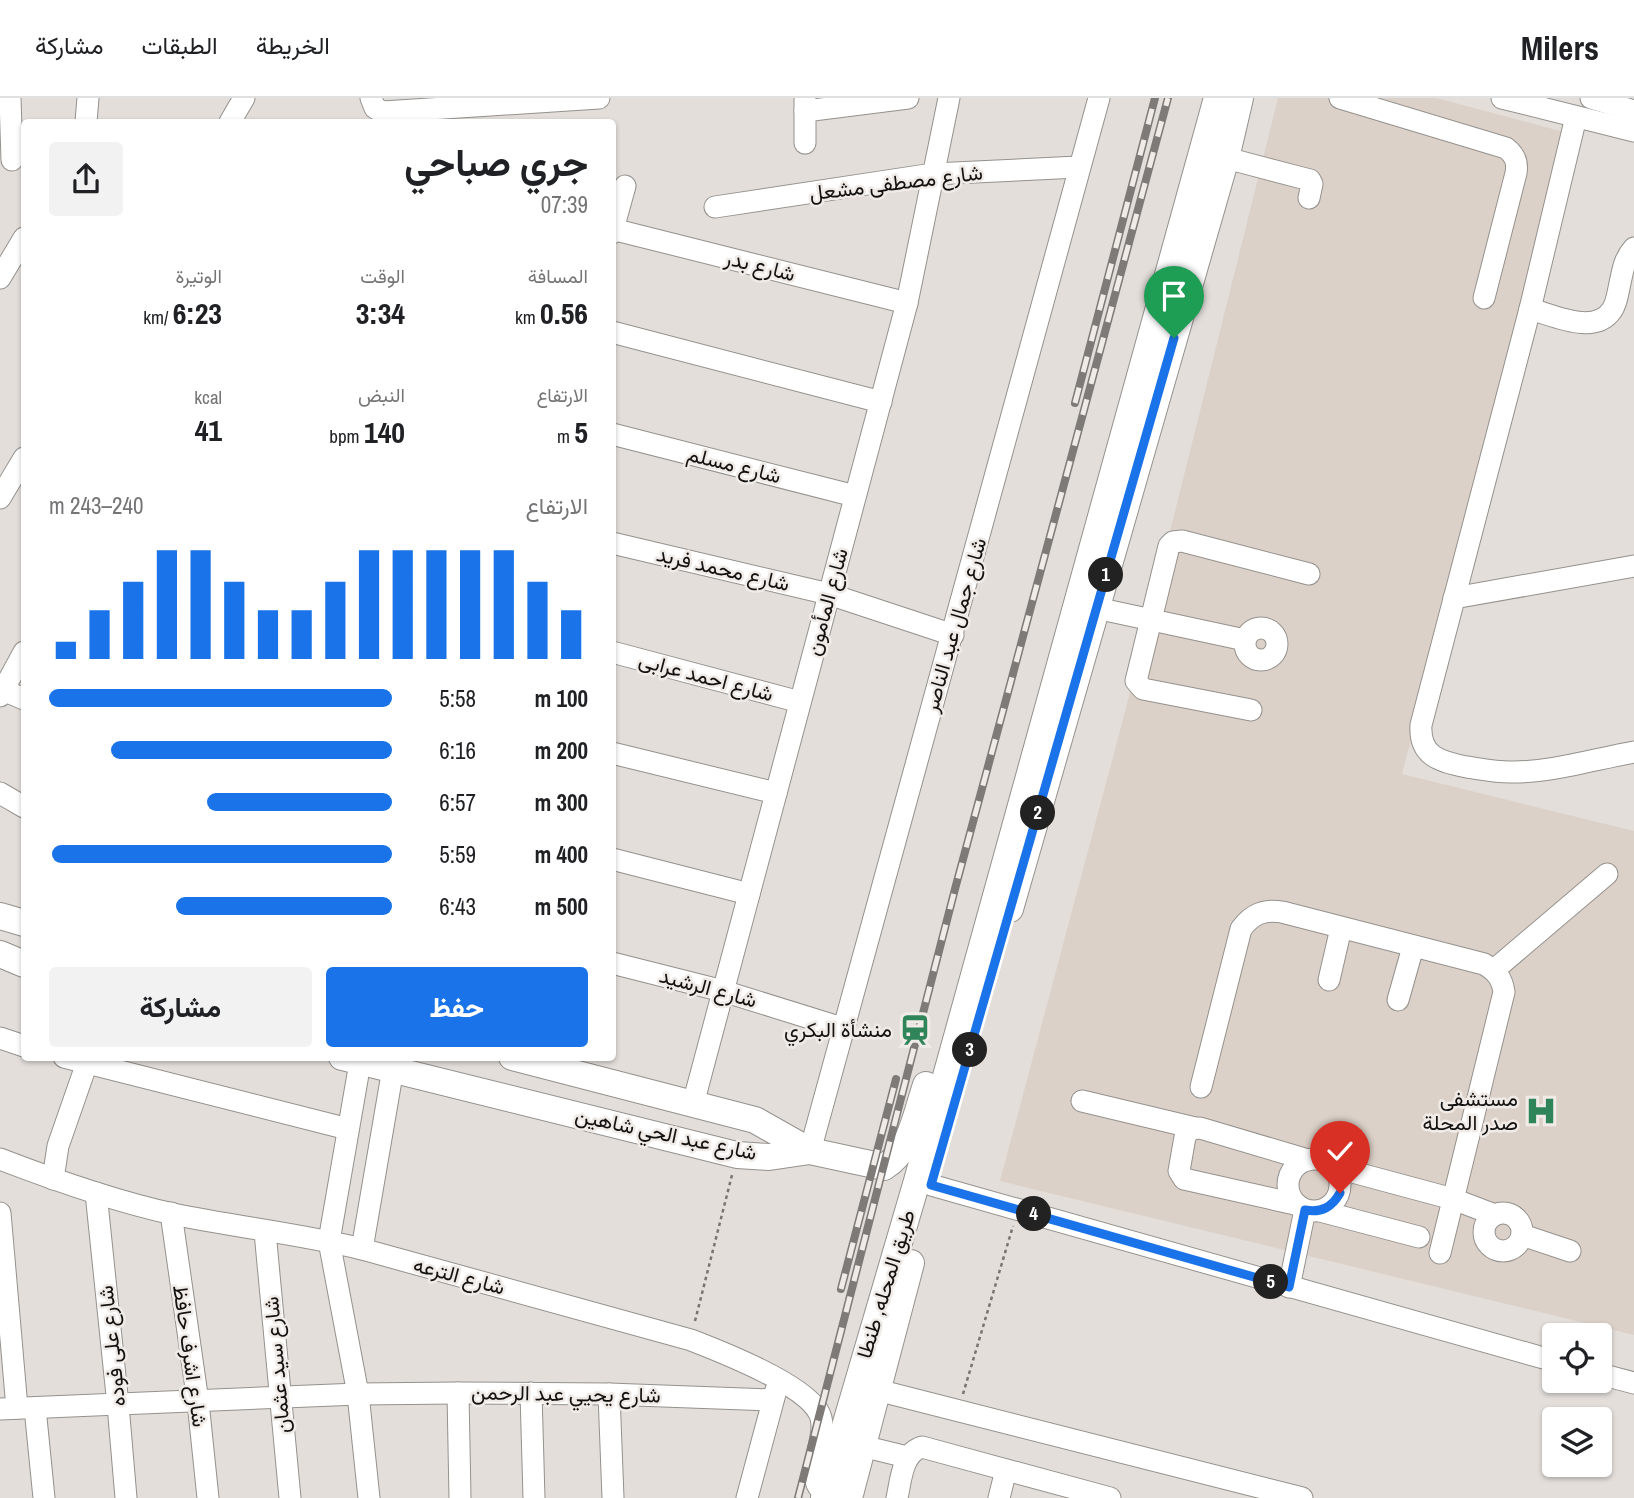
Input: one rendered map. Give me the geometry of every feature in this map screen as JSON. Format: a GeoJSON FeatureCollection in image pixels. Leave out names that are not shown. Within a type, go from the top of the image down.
{"type":"FeatureCollection","features":[{"type":"Feature","properties":{"kind":"main road","name":"طريق المحله, طنطا"},"geometry":{"type":"LineString","coordinates":[[833,1496],[953,1048],[1217,98]]}},
{"type":"Feature","properties":{"kind":"main road","name":"طريق المحله, طنطا"},"geometry":{"type":"LineString","coordinates":[[833,1496],[862,1446],[931,1185],[1226,158],[1240,98]]}},
{"type":"Feature","properties":{"kind":"main road"},"geometry":{"type":"LineString","coordinates":[[0,916],[21,922]]}},
{"type":"Feature","properties":{"kind":"main road"},"geometry":{"type":"LineString","coordinates":[[0,954],[21,963]]}},
{"type":"Feature","properties":{"kind":"main road"},"geometry":{"type":"LineString","coordinates":[[810,1152],[884,1167],[894,1161],[905,1148],[936,1057],[944,1048],[953,1048]]}},
{"type":"Feature","properties":{"kind":"main road","name":"شارع عبد الحي شاهين"},"geometry":{"type":"LineString","coordinates":[[370,1061],[394,1064],[737,1155],[769,1157],[810,1152]]}},
{"type":"Feature","properties":{"kind":"main road","name":"شارع عبد الحي شاهين"},"geometry":{"type":"LineString","coordinates":[[527,1061],[755,1120],[810,1152]]}},
{"type":"Feature","properties":{"kind":"street"},"geometry":{"type":"LineString","coordinates":[[10,98],[12,160]]}},
{"type":"Feature","properties":{"kind":"street"},"geometry":{"type":"LineString","coordinates":[[86,119],[88,98]]}},
{"type":"Feature","properties":{"kind":"street"},"geometry":{"type":"LineString","coordinates":[[232,119],[244,98]]}},
{"type":"Feature","properties":{"kind":"street"},"geometry":{"type":"LineString","coordinates":[[371,98],[374,108],[383,112],[599,98]]}},
{"type":"Feature","properties":{"kind":"street"},"geometry":{"type":"LineString","coordinates":[[804,143],[805,104],[908,98]]}},
{"type":"Feature","properties":{"kind":"street","name":"شارع المأمون"},"geometry":{"type":"LineString","coordinates":[[693,1104],[907,303],[949,98]]}},
{"type":"Feature","properties":{"kind":"street","name":"شارع جمال عبد الناصر"},"geometry":{"type":"LineString","coordinates":[[810,1152],[1098,98]]}},
{"type":"Feature","properties":{"kind":"street"},"geometry":{"type":"LineString","coordinates":[[1340,98],[1506,148],[1512,153],[1516,159],[1516,173],[1484,298]]}},
{"type":"Feature","properties":{"kind":"street"},"geometry":{"type":"LineString","coordinates":[[1502,98],[1634,131]]}},
{"type":"Feature","properties":{"kind":"street"},"geometry":{"type":"LineString","coordinates":[[1591,98],[1634,111]]}},
{"type":"Feature","properties":{"kind":"street"},"geometry":{"type":"LineString","coordinates":[[1576,117],[1530,309],[1420,737],[1424,748],[1435,758],[1454,764],[1512,772],[1634,752]]}},
{"type":"Feature","properties":{"kind":"street"},"geometry":{"type":"LineString","coordinates":[[1226,158],[1310,180],[1312,184],[1309,198]]}},
{"type":"Feature","properties":{"kind":"street","name":"شارع مصطفى مشعل"},"geometry":{"type":"LineString","coordinates":[[715,207],[933,174],[1078,167]]}},
{"type":"Feature","properties":{"kind":"street"},"geometry":{"type":"LineString","coordinates":[[616,220],[625,186]]}},
{"type":"Feature","properties":{"kind":"street","name":"شارع بدر"},"geometry":{"type":"LineString","coordinates":[[616,232],[907,303]]}},
{"type":"Feature","properties":{"kind":"street"},"geometry":{"type":"LineString","coordinates":[[0,278],[21,243]]}},
{"type":"Feature","properties":{"kind":"street"},"geometry":{"type":"LineString","coordinates":[[1530,309],[1584,323],[1594,323],[1604,318],[1612,310],[1625,261],[1634,248]]}},
{"type":"Feature","properties":{"kind":"street"},"geometry":{"type":"LineString","coordinates":[[616,333],[881,402]]}},
{"type":"Feature","properties":{"kind":"street","name":"شارع مسلم"},"geometry":{"type":"LineString","coordinates":[[616,435],[855,496]]}},
{"type":"Feature","properties":{"kind":"street"},"geometry":{"type":"LineString","coordinates":[[0,498],[21,466]]}},
{"type":"Feature","properties":{"kind":"street"},"geometry":{"type":"LineString","coordinates":[[1251,710],[1139,686],[1137,675],[1168,550],[1172,542],[1177,540],[1309,574]]}},
{"type":"Feature","properties":{"kind":"street","name":"شارع محمد فريد"},"geometry":{"type":"LineString","coordinates":[[616,544],[829,594],[953,635]]}},
{"type":"Feature","properties":{"kind":"street"},"geometry":{"type":"LineString","coordinates":[[1454,598],[1634,566]]}},
{"type":"Feature","properties":{"kind":"street"},"geometry":{"type":"LineString","coordinates":[[1096,608],[1245,640]]}},
{"type":"Feature","properties":{"kind":"street","name":"شارع احمد عرابى"},"geometry":{"type":"LineString","coordinates":[[616,654],[800,702]]}},
{"type":"Feature","properties":{"kind":"street"},"geometry":{"type":"LineString","coordinates":[[21,658],[2,693],[21,698]]}},
{"type":"Feature","properties":{"kind":"street"},"geometry":{"type":"LineString","coordinates":[[616,754],[776,793]]}},
{"type":"Feature","properties":{"kind":"street"},"geometry":{"type":"LineString","coordinates":[[0,793],[21,805]]}},
{"type":"Feature","properties":{"kind":"street"},"geometry":{"type":"LineString","coordinates":[[616,860],[749,894]]}},
{"type":"Feature","properties":{"kind":"street"},"geometry":{"type":"LineString","coordinates":[[1494,970],[1607,874]]}},
{"type":"Feature","properties":{"kind":"street"},"geometry":{"type":"LineString","coordinates":[[1201,1087],[1241,929],[1247,921],[1263,911],[1273,911],[1484,964],[1494,970],[1500,976],[1504,992],[1440,1253]]}},
{"type":"Feature","properties":{"kind":"street"},"geometry":{"type":"LineString","coordinates":[[1329,981],[1342,928]]}},
{"type":"Feature","properties":{"kind":"street"},"geometry":{"type":"LineString","coordinates":[[1398,1000],[1413,947]]}},
{"type":"Feature","properties":{"kind":"street","name":"شارع الرشيد"},"geometry":{"type":"LineString","coordinates":[[616,964],[723,991],[842,1028]]}},
{"type":"Feature","properties":{"kind":"street"},"geometry":{"type":"LineString","coordinates":[[0,1038],[21,1044]]}},
{"type":"Feature","properties":{"kind":"street"},"geometry":{"type":"LineString","coordinates":[[53,1179],[58,1146],[88,1061]]}},
{"type":"Feature","properties":{"kind":"street"},"geometry":{"type":"LineString","coordinates":[[92,1061],[348,1129]]}},
{"type":"Feature","properties":{"kind":"street"},"geometry":{"type":"LineString","coordinates":[[354,1061],[348,1129],[329,1241],[358,1394],[369,1498]]}},
{"type":"Feature","properties":{"kind":"street"},"geometry":{"type":"LineString","coordinates":[[362,1249],[394,1064]]}},
{"type":"Feature","properties":{"kind":"street"},"geometry":{"type":"LineString","coordinates":[[1082,1101],[1195,1128],[1308,1160],[1326,1162],[1334,1167],[1452,1199],[1495,1215],[1507,1214],[1520,1224],[1522,1236],[1520,1242],[1509,1251],[1489,1245],[1486,1239],[1486,1225],[1495,1215]]}},
{"type":"Feature","properties":{"kind":"street"},"geometry":{"type":"LineString","coordinates":[[1195,1128],[1186,1132],[1179,1171],[1184,1179],[1419,1237]]}},
{"type":"Feature","properties":{"kind":"street","name":"شارع الترعه"},"geometry":{"type":"LineString","coordinates":[[0,1159],[96,1193],[171,1213],[362,1249],[691,1340],[740,1359],[776,1391],[809,1402],[820,1413],[822,1427],[815,1479],[819,1489],[833,1496]]}},
{"type":"Feature","properties":{"kind":"street"},"geometry":{"type":"LineString","coordinates":[[1307,1208],[1288,1187],[1293,1169],[1308,1160]]}},
{"type":"Feature","properties":{"kind":"street"},"geometry":{"type":"LineString","coordinates":[[1307,1208],[1329,1207],[1340,1193],[1339,1175],[1334,1167]]}},
{"type":"Feature","properties":{"kind":"street"},"geometry":{"type":"LineString","coordinates":[[931,1185],[1542,1358]]}},
{"type":"Feature","properties":{"kind":"street","name":"شارع على فوده"},"geometry":{"type":"LineString","coordinates":[[96,1193],[126,1498]]}},
{"type":"Feature","properties":{"kind":"street"},"geometry":{"type":"LineString","coordinates":[[1289,1287],[1307,1208]]}},
{"type":"Feature","properties":{"kind":"street"},"geometry":{"type":"LineString","coordinates":[[0,1213],[17,1408],[44,1498]]}},
{"type":"Feature","properties":{"kind":"street","name":"شارع اشرف حافظ"},"geometry":{"type":"LineString","coordinates":[[171,1213],[198,1402],[208,1498]]}},
{"type":"Feature","properties":{"kind":"street","name":"شارع سيد عثمان"},"geometry":{"type":"LineString","coordinates":[[265,1232],[290,1498]]}},
{"type":"Feature","properties":{"kind":"street"},"geometry":{"type":"LineString","coordinates":[[1522,1236],[1570,1251]]}},
{"type":"Feature","properties":{"kind":"street"},"geometry":{"type":"LineString","coordinates":[[1612,1377],[1634,1383]]}},
{"type":"Feature","properties":{"kind":"street"},"geometry":{"type":"LineString","coordinates":[[877,1390],[1302,1498]]}},
{"type":"Feature","properties":{"kind":"street"},"geometry":{"type":"LineString","coordinates":[[747,1498],[776,1391]]}},
{"type":"Feature","properties":{"kind":"street","name":"شارع يحيي عبد الرحمن"},"geometry":{"type":"LineString","coordinates":[[17,1408],[358,1394],[776,1391]]}},
{"type":"Feature","properties":{"kind":"street"},"geometry":{"type":"LineString","coordinates":[[458,1393],[460,1498]]}},
{"type":"Feature","properties":{"kind":"street"},"geometry":{"type":"LineString","coordinates":[[531,1393],[534,1498]]}},
{"type":"Feature","properties":{"kind":"street"},"geometry":{"type":"LineString","coordinates":[[609,1394],[613,1498]]}},
{"type":"Feature","properties":{"kind":"street"},"geometry":{"type":"LineString","coordinates":[[862,1446],[907,1457]]}},
{"type":"Feature","properties":{"kind":"street"},"geometry":{"type":"LineString","coordinates":[[897,1498],[907,1457],[913,1450],[922,1447],[1110,1498]]}},
{"type":"Feature","properties":{"kind":"street"},"geometry":{"type":"LineString","coordinates":[[999,1498],[1006,1471]]}},
{"type":"Feature","properties":{"kind":"path"},"geometry":{"type":"LineString","coordinates":[[691,1340],[737,1155]]}},
{"type":"Feature","properties":{"kind":"path"},"geometry":{"type":"LineString","coordinates":[[958,1411],[1018,1210]]}},
{"type":"Feature","properties":{"kind":"shaded area"},"geometry":{"type":"Polygon","coordinates":[[[1278,98],[1436,98],[1572,134],[1402,774],[1634,831],[1634,1335],[1612,1330],[1612,1323],[1585,1323],[1000,1181],[1126,708],[1278,98]]]}},
{"type":"Feature","properties":{"kind":"railway"},"geometry":{"type":"LineString","coordinates":[[1075,403],[1155,98]]}},
{"type":"Feature","properties":{"kind":"railway"},"geometry":{"type":"LineString","coordinates":[[798,1498],[955,889],[1168,98]]}},
{"type":"Feature","properties":{"kind":"railway"},"geometry":{"type":"LineString","coordinates":[[841,1289],[896,1079]]}},
{"type":"Feature","properties":{"kind":"place","name":"منشأة البكري"},"geometry":{"type":"Point","coordinates":[915,1030]}},
{"type":"Feature","properties":{"kind":"place","name":"مستشفى صدر المحلة"},"geometry":{"type":"Point","coordinates":[1541,1111]}},
{"type":"Feature","properties":{"kind":"route"},"geometry":{"type":"LineString","coordinates":[[1174,338],[931,1185],[1289,1287],[1305,1210],[1313,1212],[1329,1207],[1340,1193]]}}]}
